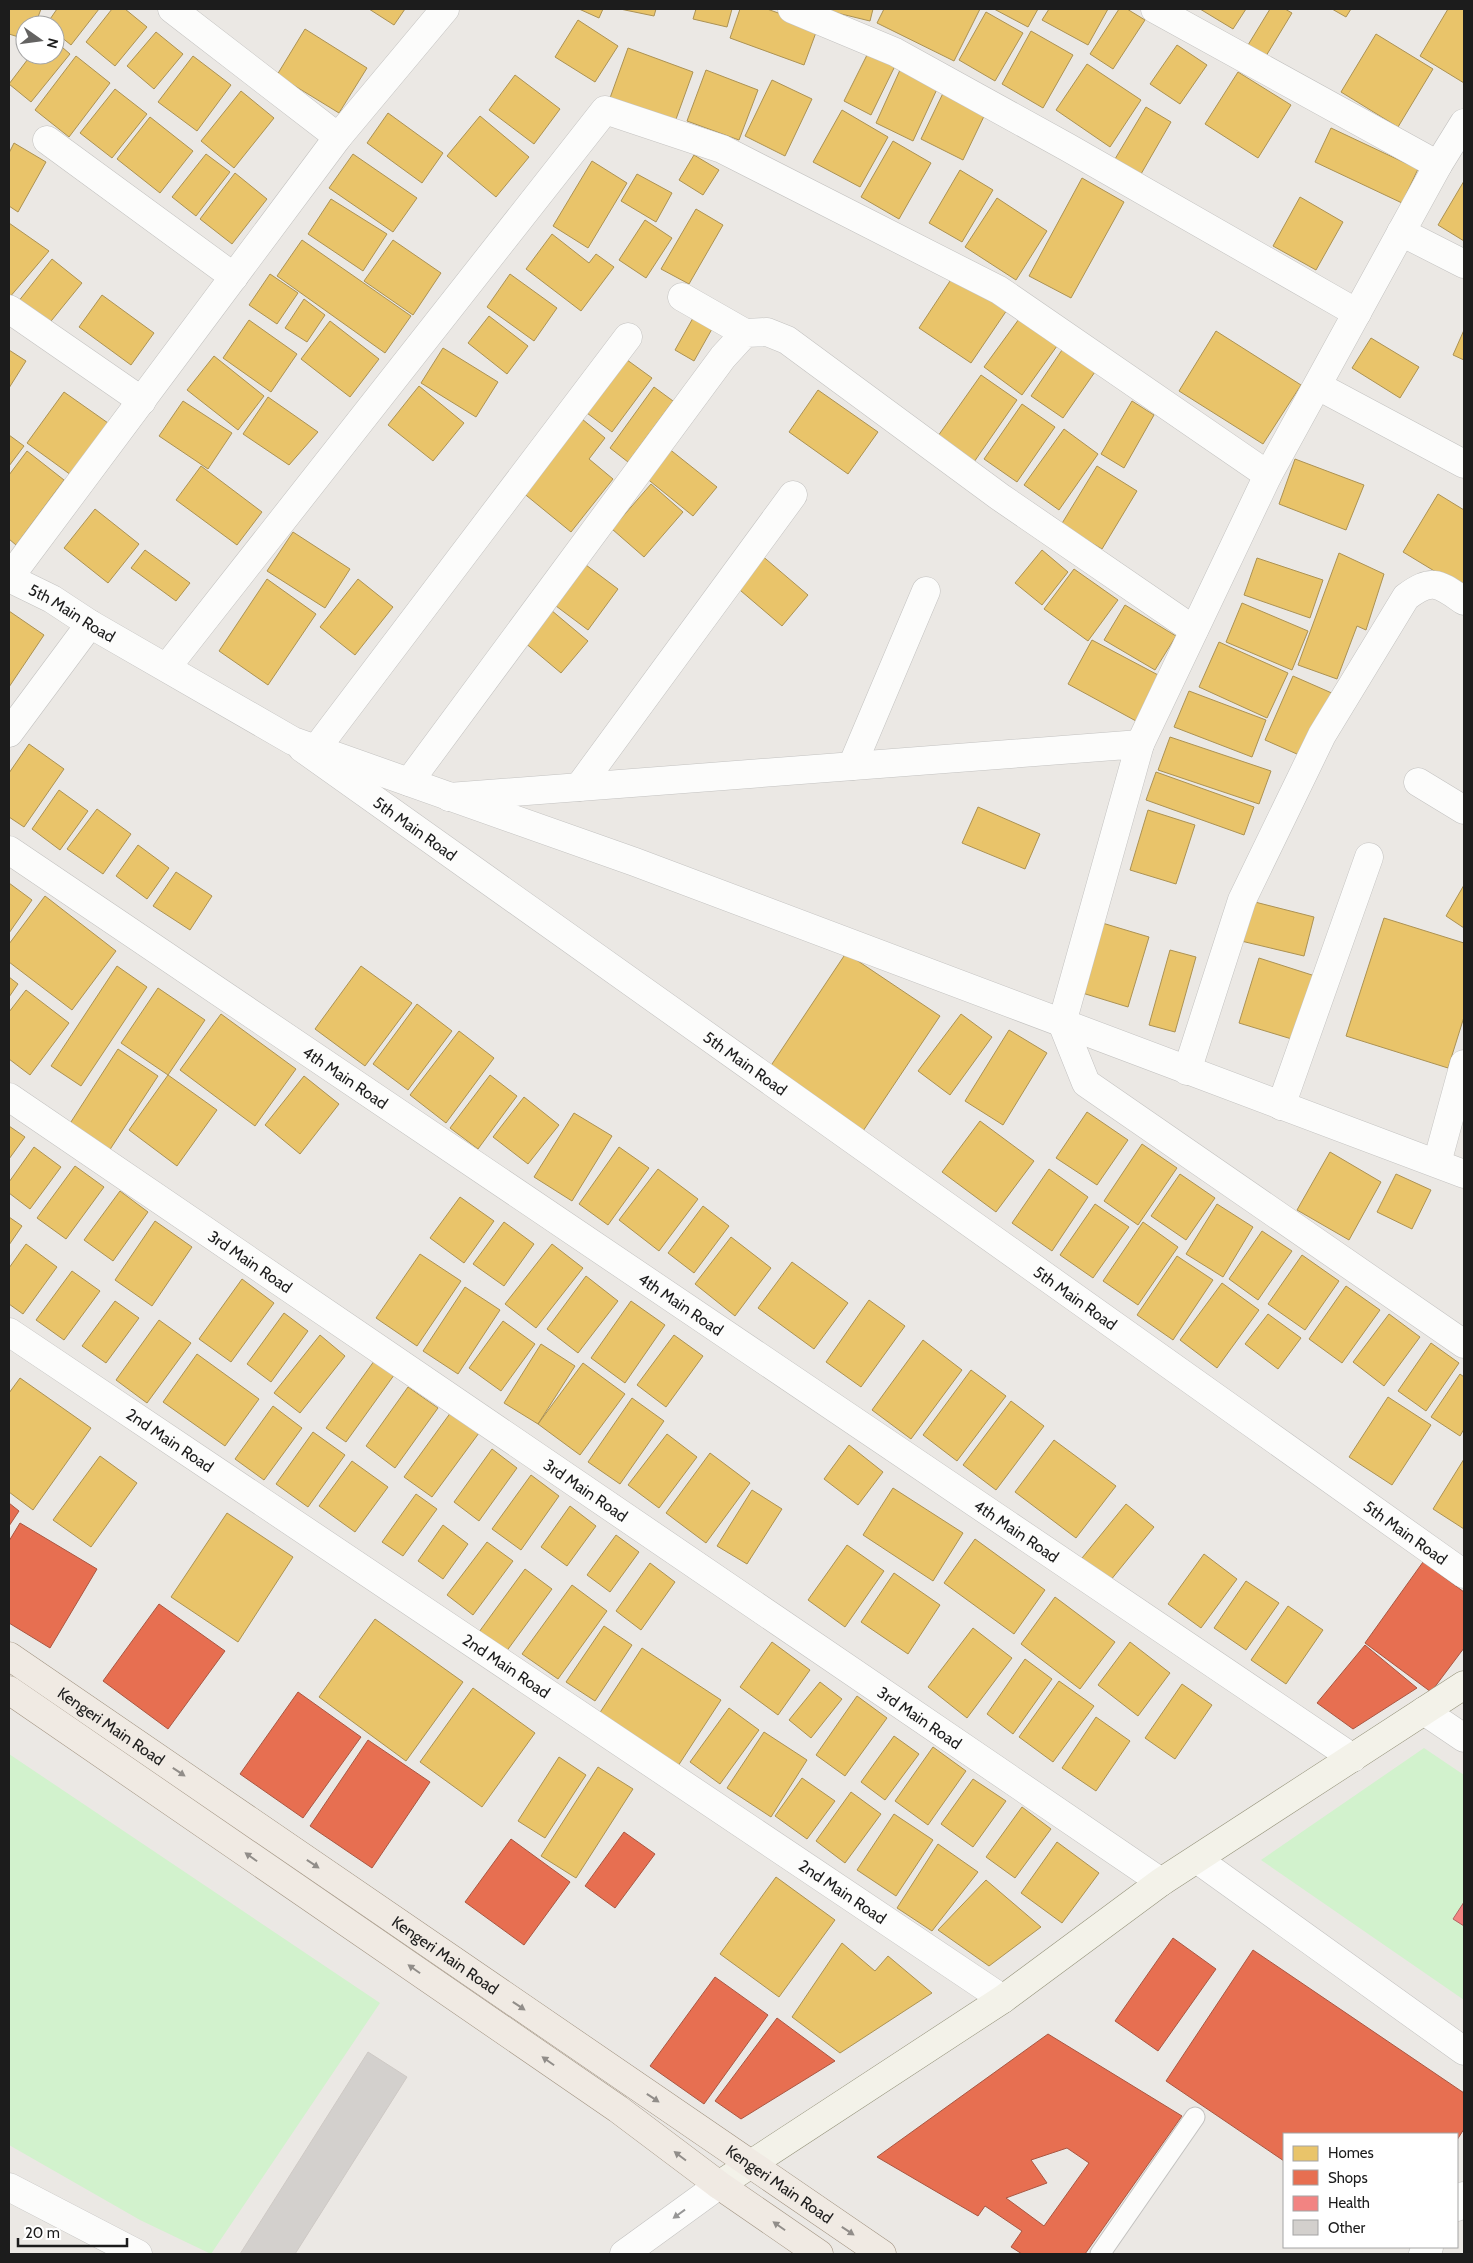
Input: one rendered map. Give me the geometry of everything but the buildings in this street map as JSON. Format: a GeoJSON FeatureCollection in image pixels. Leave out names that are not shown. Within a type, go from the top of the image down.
{"type":"FeatureCollection","features":[{"type":"Feature","properties":{"kind":"main road","name":"Kengeri Main Road"},"geometry":{"type":"LineString","coordinates":[[9,1656],[882,2254]]}},
{"type":"Feature","properties":{"kind":"main road"},"geometry":{"type":"LineString","coordinates":[[719,2185],[1003,1999],[1161,1882],[1198,1860],[1464,1685]]}},
{"type":"Feature","properties":{"kind":"main road","name":"Kengeri Main Road"},"geometry":{"type":"LineString","coordinates":[[9,1690],[618,2109],[719,2185],[819,2254]]}},
{"type":"Feature","properties":{"kind":"street"},"geometry":{"type":"LineString","coordinates":[[172,9],[338,137]]}},
{"type":"Feature","properties":{"kind":"street"},"geometry":{"type":"LineString","coordinates":[[9,578],[338,137],[445,9]]}},
{"type":"Feature","properties":{"kind":"street"},"geometry":{"type":"LineString","coordinates":[[792,9],[895,52],[1067,146],[1357,313]]}},
{"type":"Feature","properties":{"kind":"street"},"geometry":{"type":"LineString","coordinates":[[1156,9],[1438,165]]}},
{"type":"Feature","properties":{"kind":"street"},"geometry":{"type":"LineString","coordinates":[[167,667],[605,110],[722,149],[999,290],[1268,475]]}},
{"type":"Feature","properties":{"kind":"street"},"geometry":{"type":"LineString","coordinates":[[1464,123],[1438,165],[1268,475],[1140,744],[1062,1023],[1086,1083],[1464,1344]]}},
{"type":"Feature","properties":{"kind":"street"},"geometry":{"type":"LineString","coordinates":[[48,140],[234,276]]}},
{"type":"Feature","properties":{"kind":"street"},"geometry":{"type":"LineString","coordinates":[[1401,232],[1464,264]]}},
{"type":"Feature","properties":{"kind":"street"},"geometry":{"type":"LineString","coordinates":[[682,297],[745,333],[767,332],[787,340],[1000,497],[1194,630]]}},
{"type":"Feature","properties":{"kind":"street"},"geometry":{"type":"LineString","coordinates":[[9,309],[142,400]]}},
{"type":"Feature","properties":{"kind":"street"},"geometry":{"type":"LineString","coordinates":[[409,782],[722,357],[745,333]]}},
{"type":"Feature","properties":{"kind":"street"},"geometry":{"type":"LineString","coordinates":[[628,337],[304,745],[635,862],[1464,1174]]}},
{"type":"Feature","properties":{"kind":"street"},"geometry":{"type":"LineString","coordinates":[[1318,386],[1464,464]]}},
{"type":"Feature","properties":{"kind":"street"},"geometry":{"type":"LineString","coordinates":[[579,786],[793,495]]}},
{"type":"Feature","properties":{"kind":"street","name":"5th Main Road"},"geometry":{"type":"LineString","coordinates":[[9,578],[52,599],[90,624],[304,745],[1464,1574]]}},
{"type":"Feature","properties":{"kind":"street"},"geometry":{"type":"LineString","coordinates":[[1187,1071],[1242,900],[1322,735],[1406,597],[1422,586],[1441,585],[1464,602]]}},
{"type":"Feature","properties":{"kind":"street"},"geometry":{"type":"LineString","coordinates":[[852,766],[926,591]]}},
{"type":"Feature","properties":{"kind":"street"},"geometry":{"type":"LineString","coordinates":[[9,733],[90,624]]}},
{"type":"Feature","properties":{"kind":"street"},"geometry":{"type":"LineString","coordinates":[[449,797],[1140,744]]}},
{"type":"Feature","properties":{"kind":"street"},"geometry":{"type":"LineString","coordinates":[[1418,782],[1464,810]]}},
{"type":"Feature","properties":{"kind":"street","name":"4th Main Road"},"geometry":{"type":"LineString","coordinates":[[9,850],[1353,1758]]}},
{"type":"Feature","properties":{"kind":"street"},"geometry":{"type":"LineString","coordinates":[[1281,1106],[1369,857]]}},
{"type":"Feature","properties":{"kind":"street"},"geometry":{"type":"LineString","coordinates":[[1437,1163],[1464,1064]]}},
{"type":"Feature","properties":{"kind":"street","name":"3rd Main Road"},"geometry":{"type":"LineString","coordinates":[[9,1097],[1161,1882]]}},
{"type":"Feature","properties":{"kind":"street","name":"2nd Main Road"},"geometry":{"type":"LineString","coordinates":[[9,1332],[1003,1999]]}},
{"type":"Feature","properties":{"kind":"street"},"geometry":{"type":"LineString","coordinates":[[1424,1711],[1464,1738]]}},
{"type":"Feature","properties":{"kind":"street"},"geometry":{"type":"LineString","coordinates":[[1198,1860],[1464,2050]]}},
{"type":"Feature","properties":{"kind":"street"},"geometry":{"type":"LineString","coordinates":[[624,2254],[719,2185]]}},
{"type":"Feature","properties":{"kind":"street"},"geometry":{"type":"LineString","coordinates":[[9,2186],[138,2254]]}},
{"type":"Feature","properties":{"kind":"lane"},"geometry":{"type":"LineString","coordinates":[[1100,2254],[1195,2116]]}},
{"type":"Feature","properties":{"kind":"green space"},"geometry":{"type":"Polygon","coordinates":[[[1424,1748],[1464,1775],[1464,2000],[1261,1860],[1424,1748]]]}},
{"type":"Feature","properties":{"kind":"green space"},"geometry":{"type":"Polygon","coordinates":[[[9,1754],[380,2003],[211,2254],[140,2220],[9,2145],[9,1754]]]}}]}
